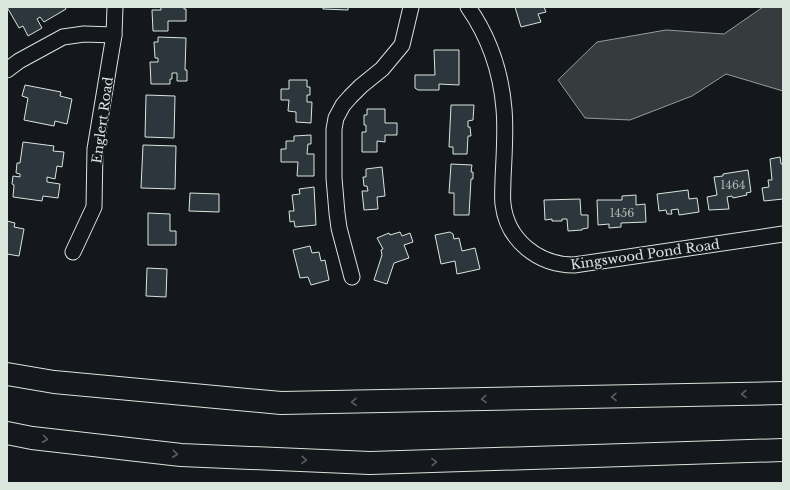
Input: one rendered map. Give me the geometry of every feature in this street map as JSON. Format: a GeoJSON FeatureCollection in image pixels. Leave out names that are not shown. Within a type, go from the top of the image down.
{"type":"FeatureCollection","features":[{"type":"Feature","properties":{"kind":"highway"},"geometry":{"type":"LineString","coordinates":[[7,374],[54,382],[281,403],[783,393]]}},
{"type":"Feature","properties":{"kind":"highway"},"geometry":{"type":"LineString","coordinates":[[7,433],[32,438],[181,455],[370,463],[783,450]]}},
{"type":"Feature","properties":{"kind":"street","name":"Englert Road"},"geometry":{"type":"LineString","coordinates":[[73,252],[94,208],[95,149],[114,35],[116,7]]}},
{"type":"Feature","properties":{"kind":"street"},"geometry":{"type":"LineString","coordinates":[[352,277],[339,228],[337,213],[334,164],[334,129],[336,118],[350,97],[382,69],[402,45],[410,7]]}},
{"type":"Feature","properties":{"kind":"street","name":"Kingswood Pond Road"},"geometry":{"type":"LineString","coordinates":[[468,7],[484,33],[496,63],[502,94],[505,126],[502,204],[505,218],[516,237],[532,253],[552,262],[574,265],[783,234]]}},
{"type":"Feature","properties":{"kind":"street"},"geometry":{"type":"LineString","coordinates":[[7,70],[19,61],[63,37],[84,34],[114,35]]}},
{"type":"Feature","properties":{"kind":"shaded area"},"geometry":{"type":"Polygon","coordinates":[[[763,7],[783,7],[783,91],[726,74],[692,96],[630,120],[585,118],[558,80],[597,42],[666,30],[724,34],[763,7]]]}},
{"type":"Feature","properties":{"kind":"building"},"geometry":{"type":"Polygon","coordinates":[[[7,7],[65,7],[66,9],[44,22],[40,17],[37,19],[42,28],[28,36],[23,26],[19,28],[7,7]]]}},
{"type":"Feature","properties":{"kind":"building"},"geometry":{"type":"Polygon","coordinates":[[[161,7],[184,7],[184,9],[186,9],[186,21],[168,21],[168,31],[153,31],[152,10],[161,10],[161,7]]]}},
{"type":"Feature","properties":{"kind":"building"},"geometry":{"type":"Polygon","coordinates":[[[323,7],[348,7],[348,10],[323,9],[323,7]]]}},
{"type":"Feature","properties":{"kind":"building"},"geometry":{"type":"Polygon","coordinates":[[[515,7],[544,7],[546,12],[538,14],[541,22],[521,27],[515,7]]]}},
{"type":"Feature","properties":{"kind":"building"},"geometry":{"type":"Polygon","coordinates":[[[158,37],[186,38],[185,70],[187,70],[187,81],[177,81],[177,73],[172,73],[170,84],[151,84],[150,62],[158,62],[158,58],[155,58],[154,42],[158,42],[158,37]]]}},
{"type":"Feature","properties":{"kind":"building"},"geometry":{"type":"Polygon","coordinates":[[[434,50],[459,50],[459,85],[439,84],[439,90],[418,90],[415,88],[415,75],[435,75],[434,50]]]}},
{"type":"Feature","properties":{"kind":"building"},"geometry":{"type":"Polygon","coordinates":[[[289,80],[307,80],[307,87],[310,87],[310,95],[307,95],[307,102],[312,102],[311,123],[296,122],[296,112],[288,111],[289,100],[281,100],[281,89],[289,89],[289,80]]]}},
{"type":"Feature","properties":{"kind":"building"},"geometry":{"type":"Polygon","coordinates":[[[25,85],[61,92],[60,96],[72,99],[67,124],[55,121],[54,126],[24,120],[28,98],[22,96],[25,85]]]}},
{"type":"Feature","properties":{"kind":"building"},"geometry":{"type":"Polygon","coordinates":[[[146,95],[175,96],[174,138],[145,137],[146,95]]]}},
{"type":"Feature","properties":{"kind":"building"},"geometry":{"type":"Polygon","coordinates":[[[451,105],[474,105],[473,120],[468,121],[471,136],[468,136],[467,154],[453,154],[453,147],[449,147],[451,105]]]}},
{"type":"Feature","properties":{"kind":"building"},"geometry":{"type":"Polygon","coordinates":[[[367,109],[385,109],[385,123],[397,123],[397,135],[385,135],[385,142],[377,141],[377,152],[362,152],[362,132],[366,132],[364,115],[367,115],[367,109]]]}},
{"type":"Feature","properties":{"kind":"building"},"geometry":{"type":"Polygon","coordinates":[[[311,135],[311,144],[308,144],[307,154],[314,154],[314,176],[297,176],[298,162],[281,162],[281,149],[286,149],[286,141],[294,141],[294,136],[311,135]]]}},
{"type":"Feature","properties":{"kind":"building"},"geometry":{"type":"Polygon","coordinates":[[[23,142],[54,146],[53,151],[64,152],[62,167],[57,166],[55,179],[47,177],[47,182],[60,184],[58,198],[43,196],[42,201],[13,197],[13,176],[20,177],[20,174],[16,173],[17,163],[20,163],[23,142]]]}},
{"type":"Feature","properties":{"kind":"building"},"geometry":{"type":"Polygon","coordinates":[[[143,145],[176,146],[175,189],[141,188],[143,145]]]}},
{"type":"Feature","properties":{"kind":"building"},"geometry":{"type":"Polygon","coordinates":[[[780,157],[781,164],[783,164],[783,199],[764,201],[762,188],[769,187],[768,180],[772,180],[770,159],[780,157]]]}},
{"type":"Feature","properties":{"kind":"building"},"geometry":{"type":"Polygon","coordinates":[[[451,164],[472,165],[471,172],[473,172],[473,179],[471,179],[469,215],[454,215],[454,193],[449,193],[451,164]]]}},
{"type":"Feature","properties":{"kind":"building"},"geometry":{"type":"Polygon","coordinates":[[[382,167],[385,196],[377,197],[378,209],[364,210],[362,191],[368,191],[367,186],[364,186],[363,177],[366,177],[366,169],[382,167]]]}},
{"type":"Feature","properties":{"kind":"building"},"geometry":{"type":"Polygon","coordinates":[[[748,170],[751,192],[746,193],[747,195],[733,198],[732,196],[727,197],[729,209],[709,210],[707,197],[717,195],[714,177],[748,170]]]}},
{"type":"Feature","properties":{"kind":"building"},"geometry":{"type":"Polygon","coordinates":[[[314,187],[316,225],[295,227],[294,221],[290,222],[289,211],[294,211],[292,195],[300,194],[299,189],[314,187]]]}},
{"type":"Feature","properties":{"kind":"building"},"geometry":{"type":"Polygon","coordinates":[[[688,190],[689,199],[697,198],[699,212],[679,215],[678,209],[671,210],[672,214],[667,214],[666,210],[659,211],[657,194],[688,190]]]}},
{"type":"Feature","properties":{"kind":"building"},"geometry":{"type":"Polygon","coordinates":[[[190,193],[219,194],[219,212],[189,211],[190,193]]]}},
{"type":"Feature","properties":{"kind":"building"},"geometry":{"type":"Polygon","coordinates":[[[636,195],[636,205],[645,204],[646,222],[621,223],[621,227],[609,228],[609,224],[598,225],[597,200],[622,200],[622,196],[636,195]]]}},
{"type":"Feature","properties":{"kind":"building"},"geometry":{"type":"Polygon","coordinates":[[[580,199],[581,215],[588,215],[588,228],[568,231],[567,219],[562,219],[562,221],[552,221],[552,219],[545,220],[544,200],[580,199]]]}},
{"type":"Feature","properties":{"kind":"building"},"geometry":{"type":"Polygon","coordinates":[[[148,213],[170,214],[170,231],[176,231],[176,245],[148,245],[148,213]]]}},
{"type":"Feature","properties":{"kind":"building"},"geometry":{"type":"Polygon","coordinates":[[[7,221],[15,223],[14,227],[24,229],[19,256],[7,254],[7,221]]]}},
{"type":"Feature","properties":{"kind":"building"},"geometry":{"type":"Polygon","coordinates":[[[400,232],[402,236],[410,233],[413,242],[404,245],[409,258],[394,263],[387,284],[374,280],[382,255],[381,250],[383,249],[377,238],[389,233],[390,235],[400,232]]]}},
{"type":"Feature","properties":{"kind":"building"},"geometry":{"type":"Polygon","coordinates":[[[450,232],[453,234],[454,239],[459,238],[462,251],[475,248],[480,269],[457,274],[455,261],[441,264],[435,235],[450,232]]]}},
{"type":"Feature","properties":{"kind":"building"},"geometry":{"type":"Polygon","coordinates":[[[310,246],[312,253],[319,252],[321,261],[325,260],[329,280],[311,285],[308,277],[300,278],[293,250],[310,246]]]}},
{"type":"Feature","properties":{"kind":"building"},"geometry":{"type":"Polygon","coordinates":[[[147,268],[167,269],[166,297],[146,296],[147,268]]]}}]}
